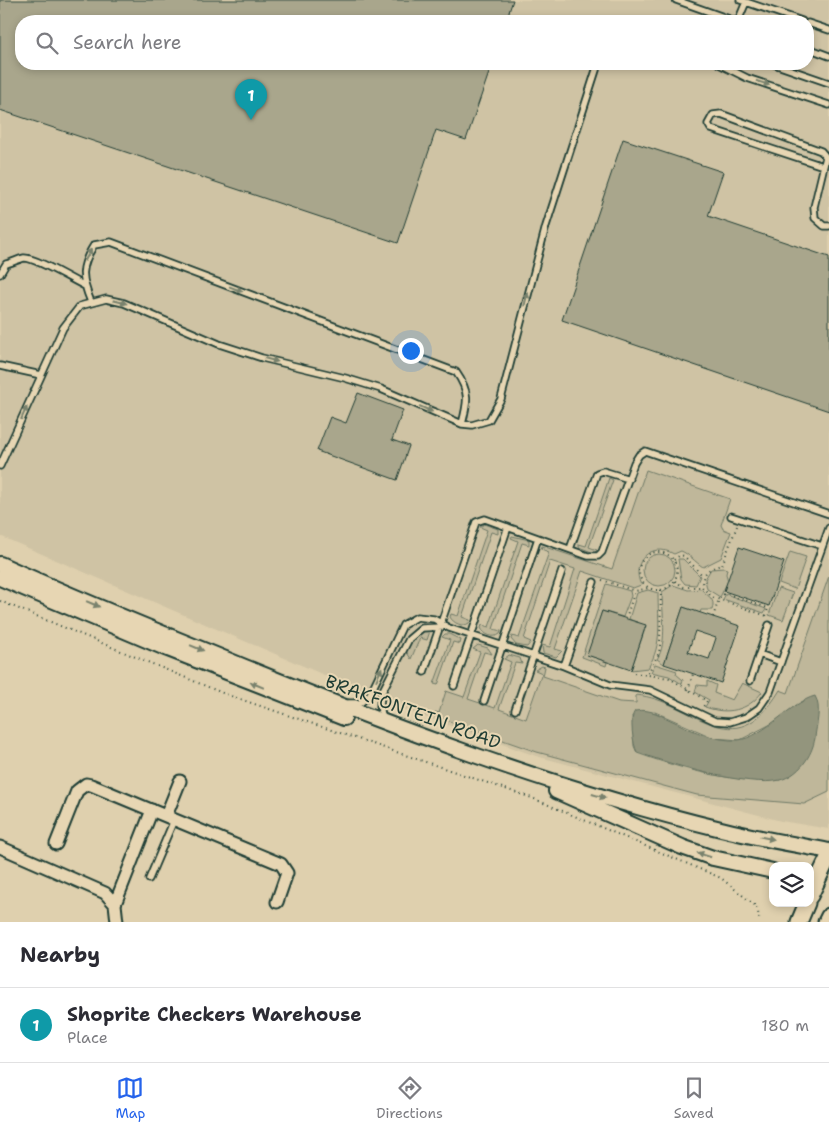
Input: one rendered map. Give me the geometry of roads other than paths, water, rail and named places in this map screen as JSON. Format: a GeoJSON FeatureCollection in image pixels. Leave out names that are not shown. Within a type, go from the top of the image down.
{"type":"FeatureCollection","features":[{"type":"Feature","properties":{"kind":"main road"},"geometry":{"type":"LineString","coordinates":[[819,880],[829,856]]}},
{"type":"Feature","properties":{"kind":"main road"},"geometry":{"type":"LineString","coordinates":[[797,907],[799,922]]}},
{"type":"Feature","properties":{"kind":"main road"},"geometry":{"type":"LineString","coordinates":[[799,922],[805,907]]}},
{"type":"Feature","properties":{"kind":"main road"},"geometry":{"type":"LineString","coordinates":[[826,922],[829,916]]}},
{"type":"Feature","properties":{"kind":"street","name":"BRAKFONTEIN ROAD"},"geometry":{"type":"LineString","coordinates":[[0,564],[167,636],[312,696],[384,723],[580,790],[722,829],[829,851]]}},
{"type":"Feature","properties":{"kind":"street"},"geometry":{"type":"LineString","coordinates":[[0,570],[60,596],[66,606]]}},
{"type":"Feature","properties":{"kind":"street","name":"BRAKFONTEIN ROAD"},"geometry":{"type":"LineString","coordinates":[[0,578],[163,647],[317,708],[382,732],[541,785],[682,847],[721,860],[769,870]]}},
{"type":"Feature","properties":{"kind":"street"},"geometry":{"type":"LineString","coordinates":[[170,818],[180,781]]}},
{"type":"Feature","properties":{"kind":"street"},"geometry":{"type":"LineString","coordinates":[[56,844],[77,791],[86,784],[152,810],[285,868],[287,878],[278,902]]}},
{"type":"Feature","properties":{"kind":"street"},"geometry":{"type":"LineString","coordinates":[[114,904],[152,810]]}},
{"type":"Feature","properties":{"kind":"street"},"geometry":{"type":"LineString","coordinates":[[0,847],[100,890],[114,904],[117,922]]}},
{"type":"Feature","properties":{"kind":"lane"},"geometry":{"type":"LineString","coordinates":[[676,0],[719,15]]}},
{"type":"Feature","properties":{"kind":"lane"},"geometry":{"type":"LineString","coordinates":[[739,15],[743,1],[784,15]]}},
{"type":"Feature","properties":{"kind":"lane"},"geometry":{"type":"LineString","coordinates":[[814,25],[829,30]]}},
{"type":"Feature","properties":{"kind":"lane"},"geometry":{"type":"LineString","coordinates":[[814,50],[829,56]]}},
{"type":"Feature","properties":{"kind":"lane"},"geometry":{"type":"LineString","coordinates":[[0,466],[41,375],[71,316],[80,306],[106,299],[124,303],[219,344],[262,358],[345,378],[381,389],[462,424],[472,425],[489,420],[502,399],[546,226],[596,70]]}},
{"type":"Feature","properties":{"kind":"lane"},"geometry":{"type":"LineString","coordinates":[[731,70],[747,78],[829,104]]}},
{"type":"Feature","properties":{"kind":"lane"},"geometry":{"type":"LineString","coordinates":[[791,70],[829,83]]}},
{"type":"Feature","properties":{"kind":"lane"},"geometry":{"type":"LineString","coordinates":[[823,166],[711,129],[708,124],[713,115],[721,114],[820,151],[826,157],[814,207],[815,218],[824,226],[829,226]]}},
{"type":"Feature","properties":{"kind":"lane"},"geometry":{"type":"LineString","coordinates":[[91,302],[85,286],[84,262],[94,245],[111,242],[456,372],[465,385],[468,403],[462,424]]}},
{"type":"Feature","properties":{"kind":"lane"},"geometry":{"type":"LineString","coordinates":[[0,274],[6,264],[25,258],[41,261],[53,271],[85,286]]}},
{"type":"Feature","properties":{"kind":"lane"},"geometry":{"type":"LineString","coordinates":[[0,366],[41,375]]}},
{"type":"Feature","properties":{"kind":"lane"},"geometry":{"type":"LineString","coordinates":[[424,672],[439,624],[476,522],[485,519],[592,557],[600,554],[639,454],[649,451],[829,514]]}},
{"type":"Feature","properties":{"kind":"lane"},"geometry":{"type":"LineString","coordinates":[[570,549],[597,473],[603,471],[629,479]]}},
{"type":"Feature","properties":{"kind":"lane"},"geometry":{"type":"LineString","coordinates":[[731,516],[822,546]]}},
{"type":"Feature","properties":{"kind":"lane"},"geometry":{"type":"LineString","coordinates":[[454,686],[508,528]]}},
{"type":"Feature","properties":{"kind":"lane"},"geometry":{"type":"LineString","coordinates":[[312,696],[354,704],[364,700],[374,687],[403,624],[417,617],[426,617],[449,628],[564,666],[610,685],[650,690],[703,717],[720,722],[741,719],[759,708],[769,696],[829,528]]}},
{"type":"Feature","properties":{"kind":"lane"},"geometry":{"type":"LineString","coordinates":[[484,701],[538,538]]}},
{"type":"Feature","properties":{"kind":"lane"},"geometry":{"type":"LineString","coordinates":[[515,710],[562,571]]}},
{"type":"Feature","properties":{"kind":"lane"},"geometry":{"type":"LineString","coordinates":[[564,666],[594,582]]}},
{"type":"Feature","properties":{"kind":"lane"},"geometry":{"type":"LineString","coordinates":[[384,723],[380,706],[381,694],[409,639],[422,628],[439,624]]}},
{"type":"Feature","properties":{"kind":"lane"},"geometry":{"type":"LineString","coordinates":[[750,681],[769,625]]}},
{"type":"Feature","properties":{"kind":"lane"},"geometry":{"type":"LineString","coordinates":[[759,654],[781,662]]}},
{"type":"Feature","properties":{"kind":"lane"},"geometry":{"type":"LineString","coordinates":[[148,879],[170,818]]}},
{"type":"Feature","properties":{"kind":"place","name":"Shoprite Checkers Warehouse"},"geometry":{"type":"Point","coordinates":[251,120]}}]}
